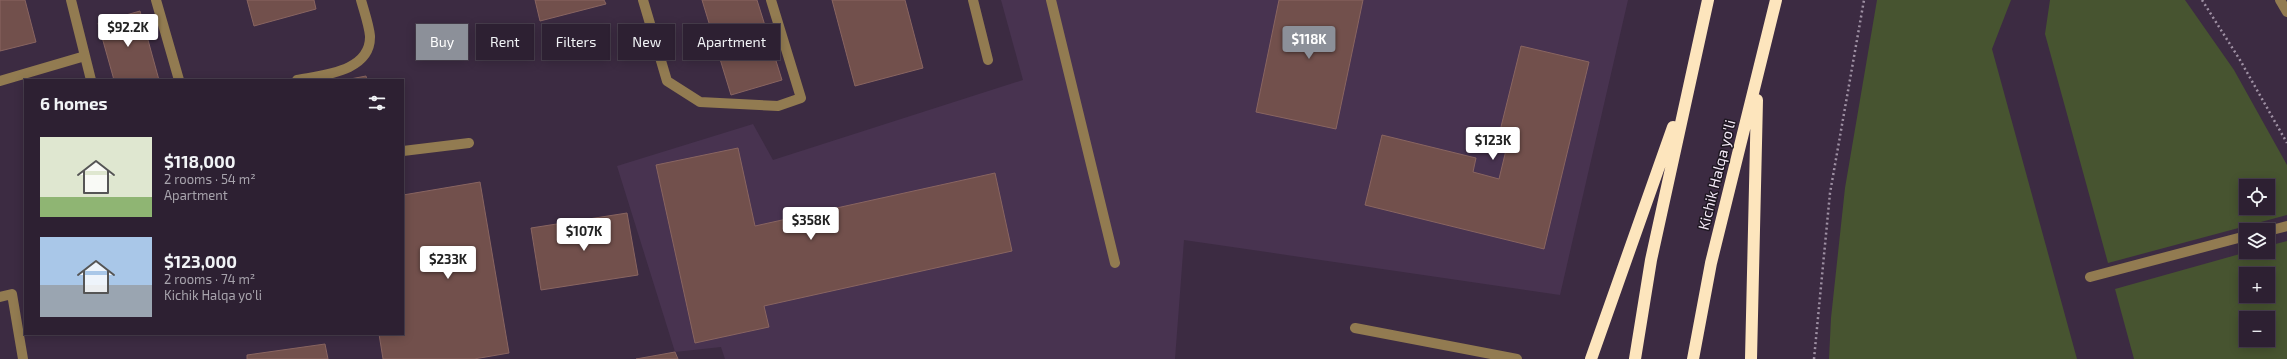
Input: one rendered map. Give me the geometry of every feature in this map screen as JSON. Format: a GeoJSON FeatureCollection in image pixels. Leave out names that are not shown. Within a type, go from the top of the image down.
{"type":"FeatureCollection","features":[{"type":"Feature","properties":{"kind":"highway"},"geometry":{"type":"LineString","coordinates":[[1635,359],[1651,260],[1689,81],[1708,0]]}},
{"type":"Feature","properties":{"kind":"highway","name":"Kichik Halqa yo'li"},"geometry":{"type":"LineString","coordinates":[[1693,359],[1711,263],[1758,78],[1776,0]]}},
{"type":"Feature","properties":{"kind":"highway"},"geometry":{"type":"LineString","coordinates":[[1751,359],[1758,78]]}},
{"type":"Feature","properties":{"kind":"highway"},"geometry":{"type":"LineString","coordinates":[[1591,359],[1689,81]]}},
{"type":"Feature","properties":{"kind":"lane"},"geometry":{"type":"LineString","coordinates":[[71,0],[91,79]]}},
{"type":"Feature","properties":{"kind":"lane"},"geometry":{"type":"LineString","coordinates":[[156,0],[179,79]]}},
{"type":"Feature","properties":{"kind":"lane"},"geometry":{"type":"LineString","coordinates":[[302,79],[345,70],[359,62],[366,51],[370,37],[361,0]]}},
{"type":"Feature","properties":{"kind":"lane"},"geometry":{"type":"LineString","coordinates":[[643,0],[667,81],[700,102],[778,106],[801,98],[771,0]]}},
{"type":"Feature","properties":{"kind":"lane"},"geometry":{"type":"LineString","coordinates":[[973,0],[988,60]]}},
{"type":"Feature","properties":{"kind":"lane"},"geometry":{"type":"LineString","coordinates":[[1051,0],[1115,263]]}},
{"type":"Feature","properties":{"kind":"lane"},"geometry":{"type":"LineString","coordinates":[[2280,0],[2287,12]]}},
{"type":"Feature","properties":{"kind":"lane"},"geometry":{"type":"LineString","coordinates":[[0,81],[85,56]]}},
{"type":"Feature","properties":{"kind":"lane"},"geometry":{"type":"LineString","coordinates":[[404,151],[469,143]]}},
{"type":"Feature","properties":{"kind":"lane"},"geometry":{"type":"LineString","coordinates":[[2275,229],[2287,226]]}},
{"type":"Feature","properties":{"kind":"lane"},"geometry":{"type":"LineString","coordinates":[[2090,277],[2239,238]]}},
{"type":"Feature","properties":{"kind":"lane"},"geometry":{"type":"LineString","coordinates":[[0,297],[12,294],[23,359]]}},
{"type":"Feature","properties":{"kind":"lane"},"geometry":{"type":"LineString","coordinates":[[1355,328],[1517,359]]}},
{"type":"Feature","properties":{"kind":"path"},"geometry":{"type":"LineString","coordinates":[[1814,359],[1830,193],[1864,0]]}},
{"type":"Feature","properties":{"kind":"path"},"geometry":{"type":"LineString","coordinates":[[2202,0],[2240,60],[2287,143]]}},
{"type":"Feature","properties":{"kind":"shaded area"},"geometry":{"type":"Polygon","coordinates":[[[1001,0],[1628,0],[1560,295],[1184,240],[1175,359],[725,359],[721,347],[675,352],[617,166],[753,124],[773,160],[1023,80],[1001,0]]]}},
{"type":"Feature","properties":{"kind":"green space"},"geometry":{"type":"Polygon","coordinates":[[[1877,0],[2011,0],[1992,49],[2077,359],[1829,359],[1831,318],[1845,188],[1877,0]]]}},
{"type":"Feature","properties":{"kind":"green space"},"geometry":{"type":"Polygon","coordinates":[[[2050,0],[2185,0],[2234,70],[2287,165],[2287,215],[2257,223],[2239,223],[2239,228],[2108,263],[2045,34],[2050,0]]]}},
{"type":"Feature","properties":{"kind":"green space"},"geometry":{"type":"Polygon","coordinates":[[[2287,241],[2287,359],[2134,359],[2115,289],[2239,254],[2239,259],[2275,259],[2275,244],[2287,241]]]}},
{"type":"Feature","properties":{"kind":"building"},"geometry":{"type":"Polygon","coordinates":[[[0,0],[25,0],[36,42],[0,51],[0,0]]]}},
{"type":"Feature","properties":{"kind":"building"},"geometry":{"type":"Polygon","coordinates":[[[247,0],[314,0],[316,9],[254,26],[247,0]]]}},
{"type":"Feature","properties":{"kind":"building"},"geometry":{"type":"Polygon","coordinates":[[[535,0],[604,0],[606,4],[540,21],[535,0]]]}},
{"type":"Feature","properties":{"kind":"building"},"geometry":{"type":"Polygon","coordinates":[[[702,0],[757,0],[764,24],[709,24],[702,0]]]}},
{"type":"Feature","properties":{"kind":"building"},"geometry":{"type":"Polygon","coordinates":[[[832,0],[905,0],[923,68],[855,86],[832,0]]]}},
{"type":"Feature","properties":{"kind":"building"},"geometry":{"type":"Polygon","coordinates":[[[1279,0],[1363,0],[1336,129],[1256,112],[1279,0]]]}},
{"type":"Feature","properties":{"kind":"building"},"geometry":{"type":"Polygon","coordinates":[[[140,11],[159,79],[114,79],[98,23],[140,11]]]}},
{"type":"Feature","properties":{"kind":"building"},"geometry":{"type":"Polygon","coordinates":[[[1521,46],[1589,62],[1544,249],[1365,205],[1382,135],[1476,158],[1473,172],[1499,179],[1506,150],[1496,147],[1521,46]]]}},
{"type":"Feature","properties":{"kind":"building"},"geometry":{"type":"Polygon","coordinates":[[[720,60],[776,60],[782,80],[731,95],[720,60]]]}},
{"type":"Feature","properties":{"kind":"building"},"geometry":{"type":"Polygon","coordinates":[[[366,76],[367,79],[350,79],[366,76]]]}},
{"type":"Feature","properties":{"kind":"building"},"geometry":{"type":"Polygon","coordinates":[[[738,148],[755,226],[995,173],[1012,251],[764,306],[769,327],[695,343],[656,165],[738,148]]]}},
{"type":"Feature","properties":{"kind":"building"},"geometry":{"type":"Polygon","coordinates":[[[480,182],[509,353],[474,359],[383,359],[379,335],[404,335],[404,195],[480,182]]]}},
{"type":"Feature","properties":{"kind":"building"},"geometry":{"type":"Polygon","coordinates":[[[627,213],[638,275],[541,290],[531,228],[627,213]]]}},
{"type":"Feature","properties":{"kind":"building"},"geometry":{"type":"Polygon","coordinates":[[[325,344],[328,359],[247,359],[247,355],[325,344]]]}},
{"type":"Feature","properties":{"kind":"building"},"geometry":{"type":"Polygon","coordinates":[[[675,352],[678,359],[636,359],[675,352]]]}}]}
